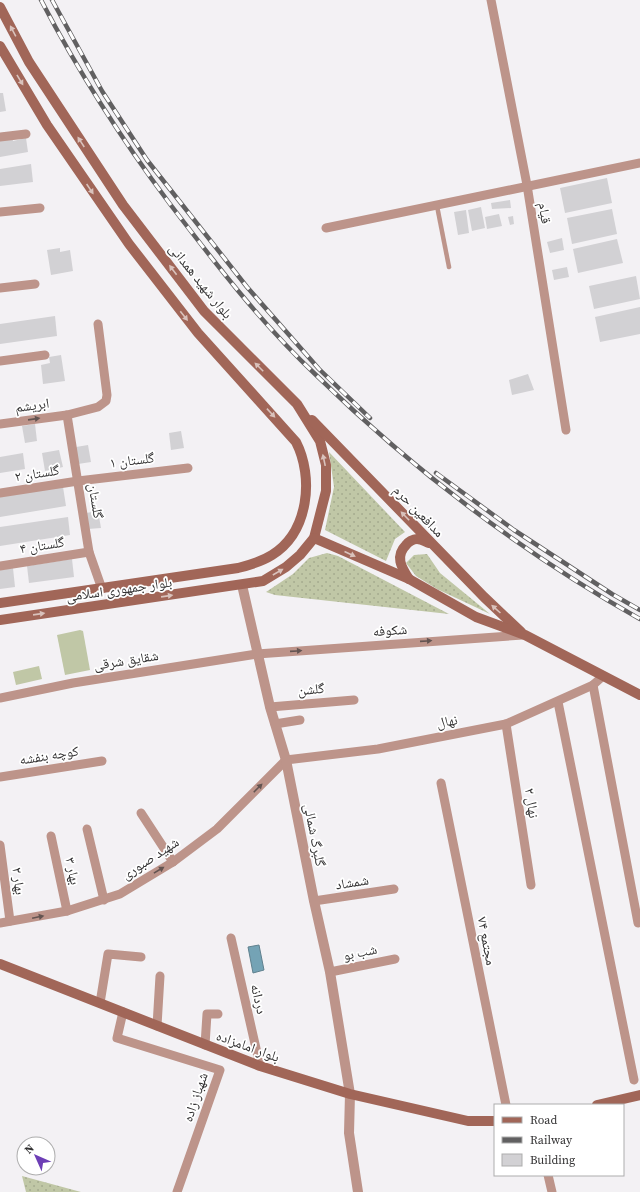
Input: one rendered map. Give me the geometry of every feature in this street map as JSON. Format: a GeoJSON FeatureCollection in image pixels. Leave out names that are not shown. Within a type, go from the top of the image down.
{"type":"FeatureCollection","features":[{"type":"Feature","properties":{"kind":"main road","name":"بلوار شهید همدانی"},"geometry":{"type":"LineString","coordinates":[[0,8],[29,62],[123,205],[204,311],[296,404],[320,441],[326,465],[326,491],[314,538],[300,555],[286,567],[263,581],[242,585]]}},
{"type":"Feature","properties":{"kind":"main road"},"geometry":{"type":"LineString","coordinates":[[0,46],[47,125],[97,200],[175,304],[222,360],[287,430],[296,442],[304,461],[307,493],[304,508],[290,537],[274,555],[259,563],[238,568],[242,585]]}},
{"type":"Feature","properties":{"kind":"main road"},"geometry":{"type":"LineString","coordinates":[[175,304],[189,292]]}},
{"type":"Feature","properties":{"kind":"main road","name":"مدافعین حرم"},"geometry":{"type":"LineString","coordinates":[[296,404],[484,597],[525,635]]}},
{"type":"Feature","properties":{"kind":"main road","name":"مدافعین حرم"},"geometry":{"type":"LineString","coordinates":[[314,538],[409,579],[476,617],[525,635],[640,695]]}},
{"type":"Feature","properties":{"kind":"main road"},"geometry":{"type":"LineString","coordinates":[[409,579],[402,568],[400,560],[402,549],[408,542],[417,539],[431,543]]}},
{"type":"Feature","properties":{"kind":"main road","name":"بلوار جمهوری اسلامی"},"geometry":{"type":"LineString","coordinates":[[0,603],[238,568]]}},
{"type":"Feature","properties":{"kind":"main road","name":"بلوار جمهوری اسلامی"},"geometry":{"type":"LineString","coordinates":[[0,620],[242,585]]}},
{"type":"Feature","properties":{"kind":"main road","name":"بلوار امامزاده"},"geometry":{"type":"LineString","coordinates":[[0,964],[260,1066],[350,1094],[468,1121],[494,1121]]}},
{"type":"Feature","properties":{"kind":"main road"},"geometry":{"type":"LineString","coordinates":[[601,1104],[640,1095]]}},
{"type":"Feature","properties":{"kind":"street","name":"قیام"},"geometry":{"type":"LineString","coordinates":[[491,0],[527,185],[566,430]]}},
{"type":"Feature","properties":{"kind":"street"},"geometry":{"type":"LineString","coordinates":[[0,137],[26,134]]}},
{"type":"Feature","properties":{"kind":"street"},"geometry":{"type":"LineString","coordinates":[[326,228],[437,206],[527,185],[640,163]]}},
{"type":"Feature","properties":{"kind":"street"},"geometry":{"type":"LineString","coordinates":[[0,212],[40,208]]}},
{"type":"Feature","properties":{"kind":"street"},"geometry":{"type":"LineString","coordinates":[[0,288],[35,284]]}},
{"type":"Feature","properties":{"kind":"street","name":"ابریشم"},"geometry":{"type":"LineString","coordinates":[[0,424],[67,415],[98,407],[106,401],[107,395],[98,324]]}},
{"type":"Feature","properties":{"kind":"street"},"geometry":{"type":"LineString","coordinates":[[0,361],[45,355]]}},
{"type":"Feature","properties":{"kind":"street","name":"گلستان"},"geometry":{"type":"LineString","coordinates":[[67,415],[89,552],[102,589]]}},
{"type":"Feature","properties":{"kind":"street","name":"گلستان ۱"},"geometry":{"type":"LineString","coordinates":[[78,481],[188,468]]}},
{"type":"Feature","properties":{"kind":"street","name":"گلستان ۲"},"geometry":{"type":"LineString","coordinates":[[0,493],[78,481]]}},
{"type":"Feature","properties":{"kind":"street","name":"گلستان ۴"},"geometry":{"type":"LineString","coordinates":[[0,566],[89,552]]}},
{"type":"Feature","properties":{"kind":"street","name":"گلبرگ شمالی"},"geometry":{"type":"LineString","coordinates":[[242,585],[270,707],[286,760],[314,902],[330,972],[350,1094],[349,1133],[358,1192]]}},
{"type":"Feature","properties":{"kind":"street","name":"شکوفه"},"geometry":{"type":"LineString","coordinates":[[258,654],[525,635]]}},
{"type":"Feature","properties":{"kind":"street","name":"شقایق شرقی"},"geometry":{"type":"LineString","coordinates":[[0,698],[74,683],[258,654]]}},
{"type":"Feature","properties":{"kind":"street","name":"نهال"},"geometry":{"type":"LineString","coordinates":[[286,760],[378,748],[506,724],[593,685],[603,676]]}},
{"type":"Feature","properties":{"kind":"street"},"geometry":{"type":"LineString","coordinates":[[593,685],[638,923]]}},
{"type":"Feature","properties":{"kind":"street","name":"گلشن"},"geometry":{"type":"LineString","coordinates":[[270,707],[354,700]]}},
{"type":"Feature","properties":{"kind":"street"},"geometry":{"type":"LineString","coordinates":[[558,702],[634,1080]]}},
{"type":"Feature","properties":{"kind":"street"},"geometry":{"type":"LineString","coordinates":[[275,724],[300,720]]}},
{"type":"Feature","properties":{"kind":"street","name":"نهال ۲"},"geometry":{"type":"LineString","coordinates":[[506,724],[531,885]]}},
{"type":"Feature","properties":{"kind":"street","name":"شهید صبوری"},"geometry":{"type":"LineString","coordinates":[[0,923],[67,911],[120,894],[173,862],[217,829],[286,760]]}},
{"type":"Feature","properties":{"kind":"street","name":"کوچه بنفشه"},"geometry":{"type":"LineString","coordinates":[[0,777],[102,761]]}},
{"type":"Feature","properties":{"kind":"street","name":"مجتمع ۷۴"},"geometry":{"type":"LineString","coordinates":[[441,783],[506,1104]]}},
{"type":"Feature","properties":{"kind":"street"},"geometry":{"type":"LineString","coordinates":[[141,813],[173,862]]}},
{"type":"Feature","properties":{"kind":"street"},"geometry":{"type":"LineString","coordinates":[[87,830],[104,900]]}},
{"type":"Feature","properties":{"kind":"street","name":"بهار ۳"},"geometry":{"type":"LineString","coordinates":[[51,836],[67,911]]}},
{"type":"Feature","properties":{"kind":"street","name":"بهار ۲"},"geometry":{"type":"LineString","coordinates":[[0,845],[10,921]]}},
{"type":"Feature","properties":{"kind":"street","name":"شمشاد"},"geometry":{"type":"LineString","coordinates":[[314,902],[394,889]]}},
{"type":"Feature","properties":{"kind":"street","name":"دردانه"},"geometry":{"type":"LineString","coordinates":[[231,938],[260,1066]]}},
{"type":"Feature","properties":{"kind":"street"},"geometry":{"type":"LineString","coordinates":[[100,1003],[108,954],[141,957]]}},
{"type":"Feature","properties":{"kind":"street","name":"شب بو"},"geometry":{"type":"LineString","coordinates":[[330,972],[395,959]]}},
{"type":"Feature","properties":{"kind":"street"},"geometry":{"type":"LineString","coordinates":[[157,1026],[160,976]]}},
{"type":"Feature","properties":{"kind":"street","name":"شهباز زاده"},"geometry":{"type":"LineString","coordinates":[[123,1012],[116,1038],[220,1070],[177,1192]]}},
{"type":"Feature","properties":{"kind":"street"},"geometry":{"type":"LineString","coordinates":[[205,1045],[207,1014],[218,1014]]}},
{"type":"Feature","properties":{"kind":"street"},"geometry":{"type":"LineString","coordinates":[[548,1176],[552,1192]]}},
{"type":"Feature","properties":{"kind":"lane"},"geometry":{"type":"LineString","coordinates":[[437,206],[449,267]]}},
{"type":"Feature","properties":{"kind":"green space"},"geometry":{"type":"Polygon","coordinates":[[[329,452],[405,532],[395,539],[386,561],[325,530],[334,487],[329,452]]]}},
{"type":"Feature","properties":{"kind":"green space"},"geometry":{"type":"Polygon","coordinates":[[[327,553],[338,556],[449,614],[275,595],[266,592],[293,574],[309,558],[327,553]]]}},
{"type":"Feature","properties":{"kind":"green space"},"geometry":{"type":"Polygon","coordinates":[[[427,554],[440,573],[490,614],[437,589],[416,576],[406,563],[414,555],[427,554]]]}},
{"type":"Feature","properties":{"kind":"green space"},"geometry":{"type":"Polygon","coordinates":[[[80,630],[83,631],[90,670],[65,675],[57,635],[80,630]]]}},
{"type":"Feature","properties":{"kind":"green space"},"geometry":{"type":"Polygon","coordinates":[[[39,666],[42,679],[16,685],[13,672],[39,666]]]}},
{"type":"Feature","properties":{"kind":"green space"},"geometry":{"type":"Polygon","coordinates":[[[22,1176],[81,1192],[26,1192],[22,1176]]]}},
{"type":"Feature","properties":{"kind":"water"},"geometry":{"type":"Polygon","coordinates":[[[259,945],[264,970],[253,973],[248,947],[259,945]]]}},
{"type":"Feature","properties":{"kind":"building"},"geometry":{"type":"Polygon","coordinates":[[[0,93],[3,93],[6,111],[0,112],[0,93]]]}},
{"type":"Feature","properties":{"kind":"building"},"geometry":{"type":"Polygon","coordinates":[[[12,137],[13,141],[26,138],[28,152],[0,157],[0,139],[12,137]]]}},
{"type":"Feature","properties":{"kind":"building"},"geometry":{"type":"Polygon","coordinates":[[[31,164],[33,182],[0,186],[0,169],[31,164]]]}},
{"type":"Feature","properties":{"kind":"building"},"geometry":{"type":"Polygon","coordinates":[[[607,178],[612,203],[565,213],[560,188],[607,178]]]}},
{"type":"Feature","properties":{"kind":"building"},"geometry":{"type":"Polygon","coordinates":[[[510,200],[511,208],[492,209],[491,203],[510,200]]]}},
{"type":"Feature","properties":{"kind":"building"},"geometry":{"type":"Polygon","coordinates":[[[481,207],[485,228],[472,231],[468,210],[481,207]]]}},
{"type":"Feature","properties":{"kind":"building"},"geometry":{"type":"Polygon","coordinates":[[[612,209],[617,234],[572,244],[567,218],[612,209]]]}},
{"type":"Feature","properties":{"kind":"building"},"geometry":{"type":"Polygon","coordinates":[[[466,210],[469,233],[458,235],[454,212],[466,210]]]}},
{"type":"Feature","properties":{"kind":"building"},"geometry":{"type":"Polygon","coordinates":[[[499,214],[502,226],[487,229],[485,217],[499,214]]]}},
{"type":"Feature","properties":{"kind":"building"},"geometry":{"type":"Polygon","coordinates":[[[513,216],[514,224],[510,225],[508,217],[513,216]]]}},
{"type":"Feature","properties":{"kind":"building"},"geometry":{"type":"Polygon","coordinates":[[[562,238],[564,250],[550,253],[547,242],[562,238]]]}},
{"type":"Feature","properties":{"kind":"building"},"geometry":{"type":"Polygon","coordinates":[[[617,239],[623,263],[578,273],[573,249],[617,239]]]}},
{"type":"Feature","properties":{"kind":"building"},"geometry":{"type":"Polygon","coordinates":[[[60,248],[60,252],[70,250],[73,271],[51,275],[47,250],[60,248]]]}},
{"type":"Feature","properties":{"kind":"building"},"geometry":{"type":"Polygon","coordinates":[[[567,267],[569,277],[554,280],[552,270],[567,267]]]}},
{"type":"Feature","properties":{"kind":"building"},"geometry":{"type":"Polygon","coordinates":[[[636,276],[640,299],[594,309],[589,286],[636,276]]]}},
{"type":"Feature","properties":{"kind":"building"},"geometry":{"type":"Polygon","coordinates":[[[640,307],[640,334],[600,342],[595,317],[640,307]]]}},
{"type":"Feature","properties":{"kind":"building"},"geometry":{"type":"Polygon","coordinates":[[[55,316],[57,336],[0,344],[0,324],[55,316]]]}},
{"type":"Feature","properties":{"kind":"building"},"geometry":{"type":"Polygon","coordinates":[[[61,355],[65,381],[43,384],[41,365],[50,363],[49,357],[61,355]]]}},
{"type":"Feature","properties":{"kind":"building"},"geometry":{"type":"Polygon","coordinates":[[[528,374],[534,390],[512,395],[509,380],[528,374]]]}},
{"type":"Feature","properties":{"kind":"building"},"geometry":{"type":"Polygon","coordinates":[[[35,424],[37,441],[25,443],[22,426],[35,424]]]}},
{"type":"Feature","properties":{"kind":"building"},"geometry":{"type":"Polygon","coordinates":[[[181,431],[184,448],[171,450],[169,433],[181,431]]]}},
{"type":"Feature","properties":{"kind":"building"},"geometry":{"type":"Polygon","coordinates":[[[88,445],[91,462],[78,464],[76,447],[88,445]]]}},
{"type":"Feature","properties":{"kind":"building"},"geometry":{"type":"Polygon","coordinates":[[[59,450],[63,467],[45,471],[42,453],[59,450]]]}},
{"type":"Feature","properties":{"kind":"building"},"geometry":{"type":"Polygon","coordinates":[[[23,453],[25,469],[0,473],[0,457],[23,453]]]}},
{"type":"Feature","properties":{"kind":"building"},"geometry":{"type":"Polygon","coordinates":[[[63,487],[66,506],[0,517],[0,497],[63,487]]]}},
{"type":"Feature","properties":{"kind":"building"},"geometry":{"type":"Polygon","coordinates":[[[98,511],[101,528],[88,529],[86,513],[98,511]]]}},
{"type":"Feature","properties":{"kind":"building"},"geometry":{"type":"Polygon","coordinates":[[[68,517],[70,535],[0,546],[0,527],[68,517]]]}},
{"type":"Feature","properties":{"kind":"building"},"geometry":{"type":"Polygon","coordinates":[[[72,559],[74,577],[29,583],[27,566],[72,559]]]}},
{"type":"Feature","properties":{"kind":"building"},"geometry":{"type":"Polygon","coordinates":[[[13,568],[15,587],[0,589],[0,570],[13,568]]]}},
{"type":"Feature","properties":{"kind":"railway"},"geometry":{"type":"LineString","coordinates":[[41,0],[55,27],[101,105],[152,180],[239,292],[295,354],[390,443],[469,507],[553,566],[640,619]]}},
{"type":"Feature","properties":{"kind":"railway"},"geometry":{"type":"LineString","coordinates":[[52,0],[102,91],[147,160],[247,287],[319,369],[370,418]]}},
{"type":"Feature","properties":{"kind":"railway"},"geometry":{"type":"LineString","coordinates":[[436,473],[514,530],[612,594],[640,610]]}}]}
